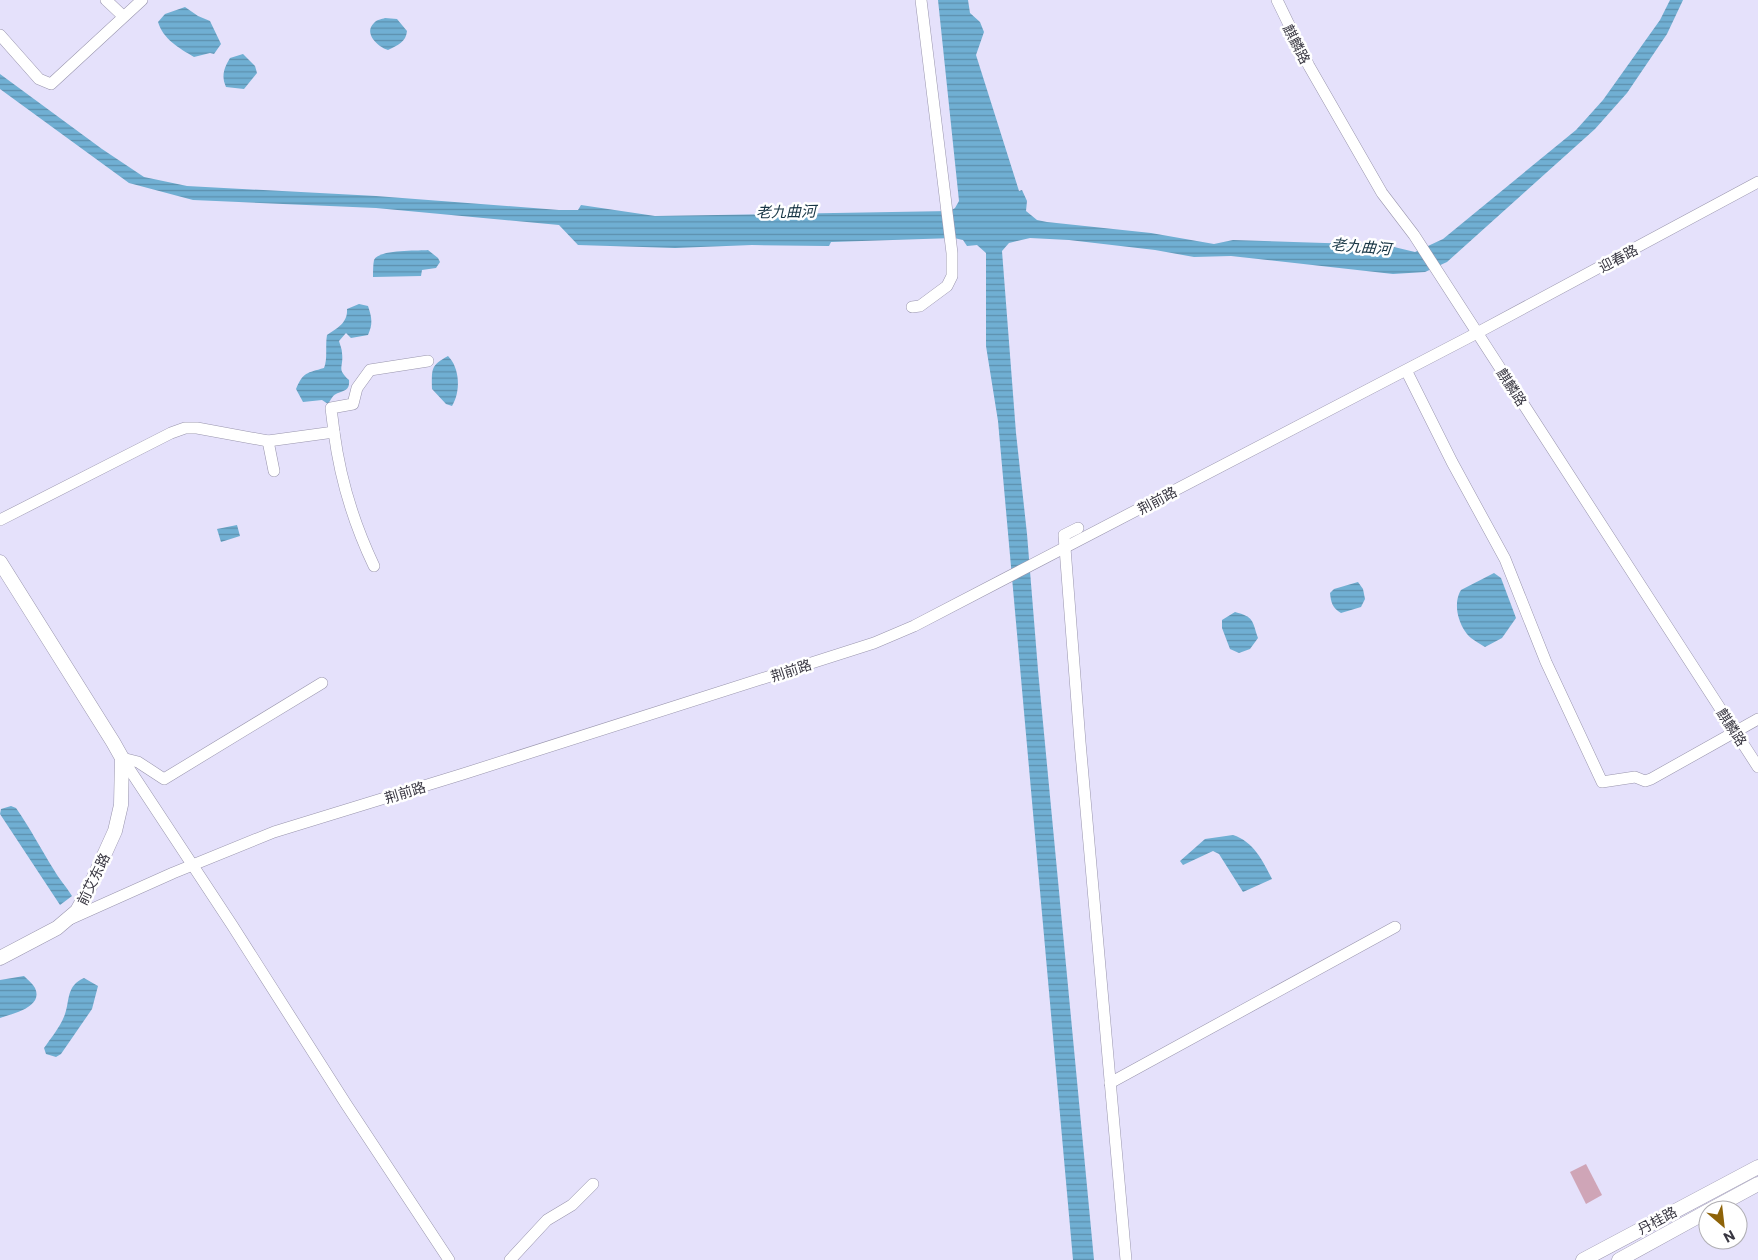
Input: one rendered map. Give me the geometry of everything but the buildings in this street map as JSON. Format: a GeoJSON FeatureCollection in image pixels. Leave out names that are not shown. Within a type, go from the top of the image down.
{"type":"FeatureCollection","features":[{"type":"Feature","properties":{"kind":"main road"},"geometry":{"type":"LineString","coordinates":[[0,562],[122,758]]}},
{"type":"Feature","properties":{"kind":"main road","name":"前艾东路"},"geometry":{"type":"LineString","coordinates":[[0,958],[57,928],[77,911],[115,831],[121,805],[122,758]]}},
{"type":"Feature","properties":{"kind":"main road","name":"丹桂路"},"geometry":{"type":"LineString","coordinates":[[1583,1260],[1758,1167]]}},
{"type":"Feature","properties":{"kind":"main road","name":"丹桂路"},"geometry":{"type":"LineString","coordinates":[[1729,1200],[1758,1184]]}},
{"type":"Feature","properties":{"kind":"main road","name":"丹桂路"},"geometry":{"type":"LineString","coordinates":[[1619,1260],[1698,1217]]}},
{"type":"Feature","properties":{"kind":"street"},"geometry":{"type":"LineString","coordinates":[[106,0],[123,16]]}},
{"type":"Feature","properties":{"kind":"street"},"geometry":{"type":"LineString","coordinates":[[0,36],[40,80],[51,84],[142,0]]}},
{"type":"Feature","properties":{"kind":"street"},"geometry":{"type":"LineString","coordinates":[[912,307],[920,306],[947,286],[952,276],[951,242],[922,0]]}},
{"type":"Feature","properties":{"kind":"street","name":"麒麟路"},"geometry":{"type":"LineString","coordinates":[[1277,0],[1308,66],[1382,193],[1417,240],[1758,768]]}},
{"type":"Feature","properties":{"kind":"street","name":"迎春路"},"geometry":{"type":"LineString","coordinates":[[1477,333],[1758,182]]}},
{"type":"Feature","properties":{"kind":"street","name":"荆前路"},"geometry":{"type":"LineString","coordinates":[[68,920],[192,865],[274,832],[874,643],[955,606],[1477,333]]}},
{"type":"Feature","properties":{"kind":"street"},"geometry":{"type":"LineString","coordinates":[[374,566],[362,540],[341,473],[331,408],[353,404],[357,388],[370,370],[428,362]]}},
{"type":"Feature","properties":{"kind":"street"},"geometry":{"type":"LineString","coordinates":[[1408,374],[1504,559],[1546,662],[1602,782],[1635,777],[1645,781],[1651,779],[1758,719]]}},
{"type":"Feature","properties":{"kind":"street"},"geometry":{"type":"LineString","coordinates":[[0,520],[185,428],[197,428],[268,441],[334,432]]}},
{"type":"Feature","properties":{"kind":"street"},"geometry":{"type":"LineString","coordinates":[[268,441],[274,471]]}},
{"type":"Feature","properties":{"kind":"street"},"geometry":{"type":"LineString","coordinates":[[1078,528],[1064,535],[1080,742],[1126,1260]]}},
{"type":"Feature","properties":{"kind":"street"},"geometry":{"type":"LineString","coordinates":[[122,758],[138,762],[164,779],[322,683]]}},
{"type":"Feature","properties":{"kind":"street"},"geometry":{"type":"LineString","coordinates":[[122,758],[449,1260]]}},
{"type":"Feature","properties":{"kind":"street"},"geometry":{"type":"LineString","coordinates":[[1110,1084],[1395,927]]}},
{"type":"Feature","properties":{"kind":"street"},"geometry":{"type":"LineString","coordinates":[[510,1260],[547,1220],[572,1205],[593,1184]]}},
{"type":"Feature","properties":{"kind":"shaded area"},"geometry":{"type":"Polygon","coordinates":[[[1586,1164],[1602,1195],[1586,1204],[1570,1172],[1586,1164]]]}},
{"type":"Feature","properties":{"kind":"water","name":"老九曲河"},"geometry":{"type":"Polygon","coordinates":[[[938,0],[968,0],[970,13],[980,22],[984,32],[976,55],[1019,191],[1022,190],[1027,201],[1026,211],[1037,220],[1151,233],[1214,244],[1233,240],[1356,244],[1394,247],[1415,252],[1443,239],[1576,130],[1603,100],[1660,20],[1670,0],[1683,0],[1667,34],[1627,93],[1595,129],[1447,262],[1425,272],[1393,274],[1231,256],[1194,257],[1155,250],[1069,240],[1030,238],[1009,243],[1002,251],[1016,433],[1094,1260],[1073,1260],[998,421],[986,346],[986,253],[977,245],[967,246],[963,240],[954,238],[831,242],[829,246],[752,245],[675,248],[578,245],[559,225],[376,208],[193,200],[129,183],[0,89],[0,74],[102,149],[144,177],[187,186],[376,196],[559,210],[578,210],[581,205],[655,216],[950,211],[955,208],[959,201],[938,0]]]}},
{"type":"Feature","properties":{"kind":"water"},"geometry":{"type":"Polygon","coordinates":[[[185,7],[198,16],[210,21],[221,44],[214,54],[210,53],[194,57],[172,42],[160,28],[158,22],[165,14],[185,7]]]}},
{"type":"Feature","properties":{"kind":"water"},"geometry":{"type":"Polygon","coordinates":[[[385,18],[397,19],[407,31],[403,41],[388,50],[376,43],[370,31],[375,22],[385,18]]]}},
{"type":"Feature","properties":{"kind":"water"},"geometry":{"type":"Polygon","coordinates":[[[243,54],[255,66],[257,73],[244,89],[226,87],[223,76],[230,58],[243,54]]]}},
{"type":"Feature","properties":{"kind":"water"},"geometry":{"type":"Polygon","coordinates":[[[428,250],[440,262],[436,268],[422,270],[421,276],[373,277],[374,260],[377,256],[391,252],[428,250]]]}},
{"type":"Feature","properties":{"kind":"water"},"geometry":{"type":"Polygon","coordinates":[[[359,304],[368,306],[371,328],[368,335],[351,338],[346,333],[339,341],[342,352],[341,368],[349,380],[347,388],[335,395],[328,404],[322,400],[303,402],[296,389],[301,379],[306,374],[324,368],[327,335],[344,322],[347,309],[359,304]]]}},
{"type":"Feature","properties":{"kind":"water"},"geometry":{"type":"Polygon","coordinates":[[[448,356],[455,367],[458,380],[457,394],[452,406],[446,404],[432,389],[433,369],[448,356]]]}},
{"type":"Feature","properties":{"kind":"water"},"geometry":{"type":"Polygon","coordinates":[[[237,525],[240,536],[221,542],[217,529],[237,525]]]}},
{"type":"Feature","properties":{"kind":"water"},"geometry":{"type":"Polygon","coordinates":[[[1494,573],[1501,578],[1516,618],[1502,638],[1485,647],[1471,638],[1463,628],[1458,616],[1457,602],[1461,590],[1494,573]]]}},
{"type":"Feature","properties":{"kind":"water"},"geometry":{"type":"Polygon","coordinates":[[[1358,582],[1363,589],[1365,599],[1361,607],[1341,613],[1332,604],[1330,593],[1334,589],[1358,582]]]}},
{"type":"Feature","properties":{"kind":"water"},"geometry":{"type":"Polygon","coordinates":[[[1235,612],[1251,620],[1258,638],[1250,649],[1239,653],[1230,649],[1222,628],[1222,620],[1235,612]]]}},
{"type":"Feature","properties":{"kind":"water"},"geometry":{"type":"Polygon","coordinates":[[[11,806],[16,808],[72,896],[60,905],[0,814],[1,809],[11,806]]]}},
{"type":"Feature","properties":{"kind":"water"},"geometry":{"type":"Polygon","coordinates":[[[1233,835],[1246,842],[1257,852],[1272,879],[1243,892],[1219,854],[1213,851],[1183,865],[1180,861],[1205,839],[1233,835]]]}},
{"type":"Feature","properties":{"kind":"water"},"geometry":{"type":"Polygon","coordinates":[[[24,976],[35,988],[37,995],[35,1000],[25,1009],[0,1018],[0,980],[24,976]]]}},
{"type":"Feature","properties":{"kind":"water"},"geometry":{"type":"Polygon","coordinates":[[[84,978],[98,986],[92,1009],[61,1054],[56,1057],[46,1054],[44,1048],[56,1032],[63,1018],[71,989],[78,981],[84,978]]]}}]}
